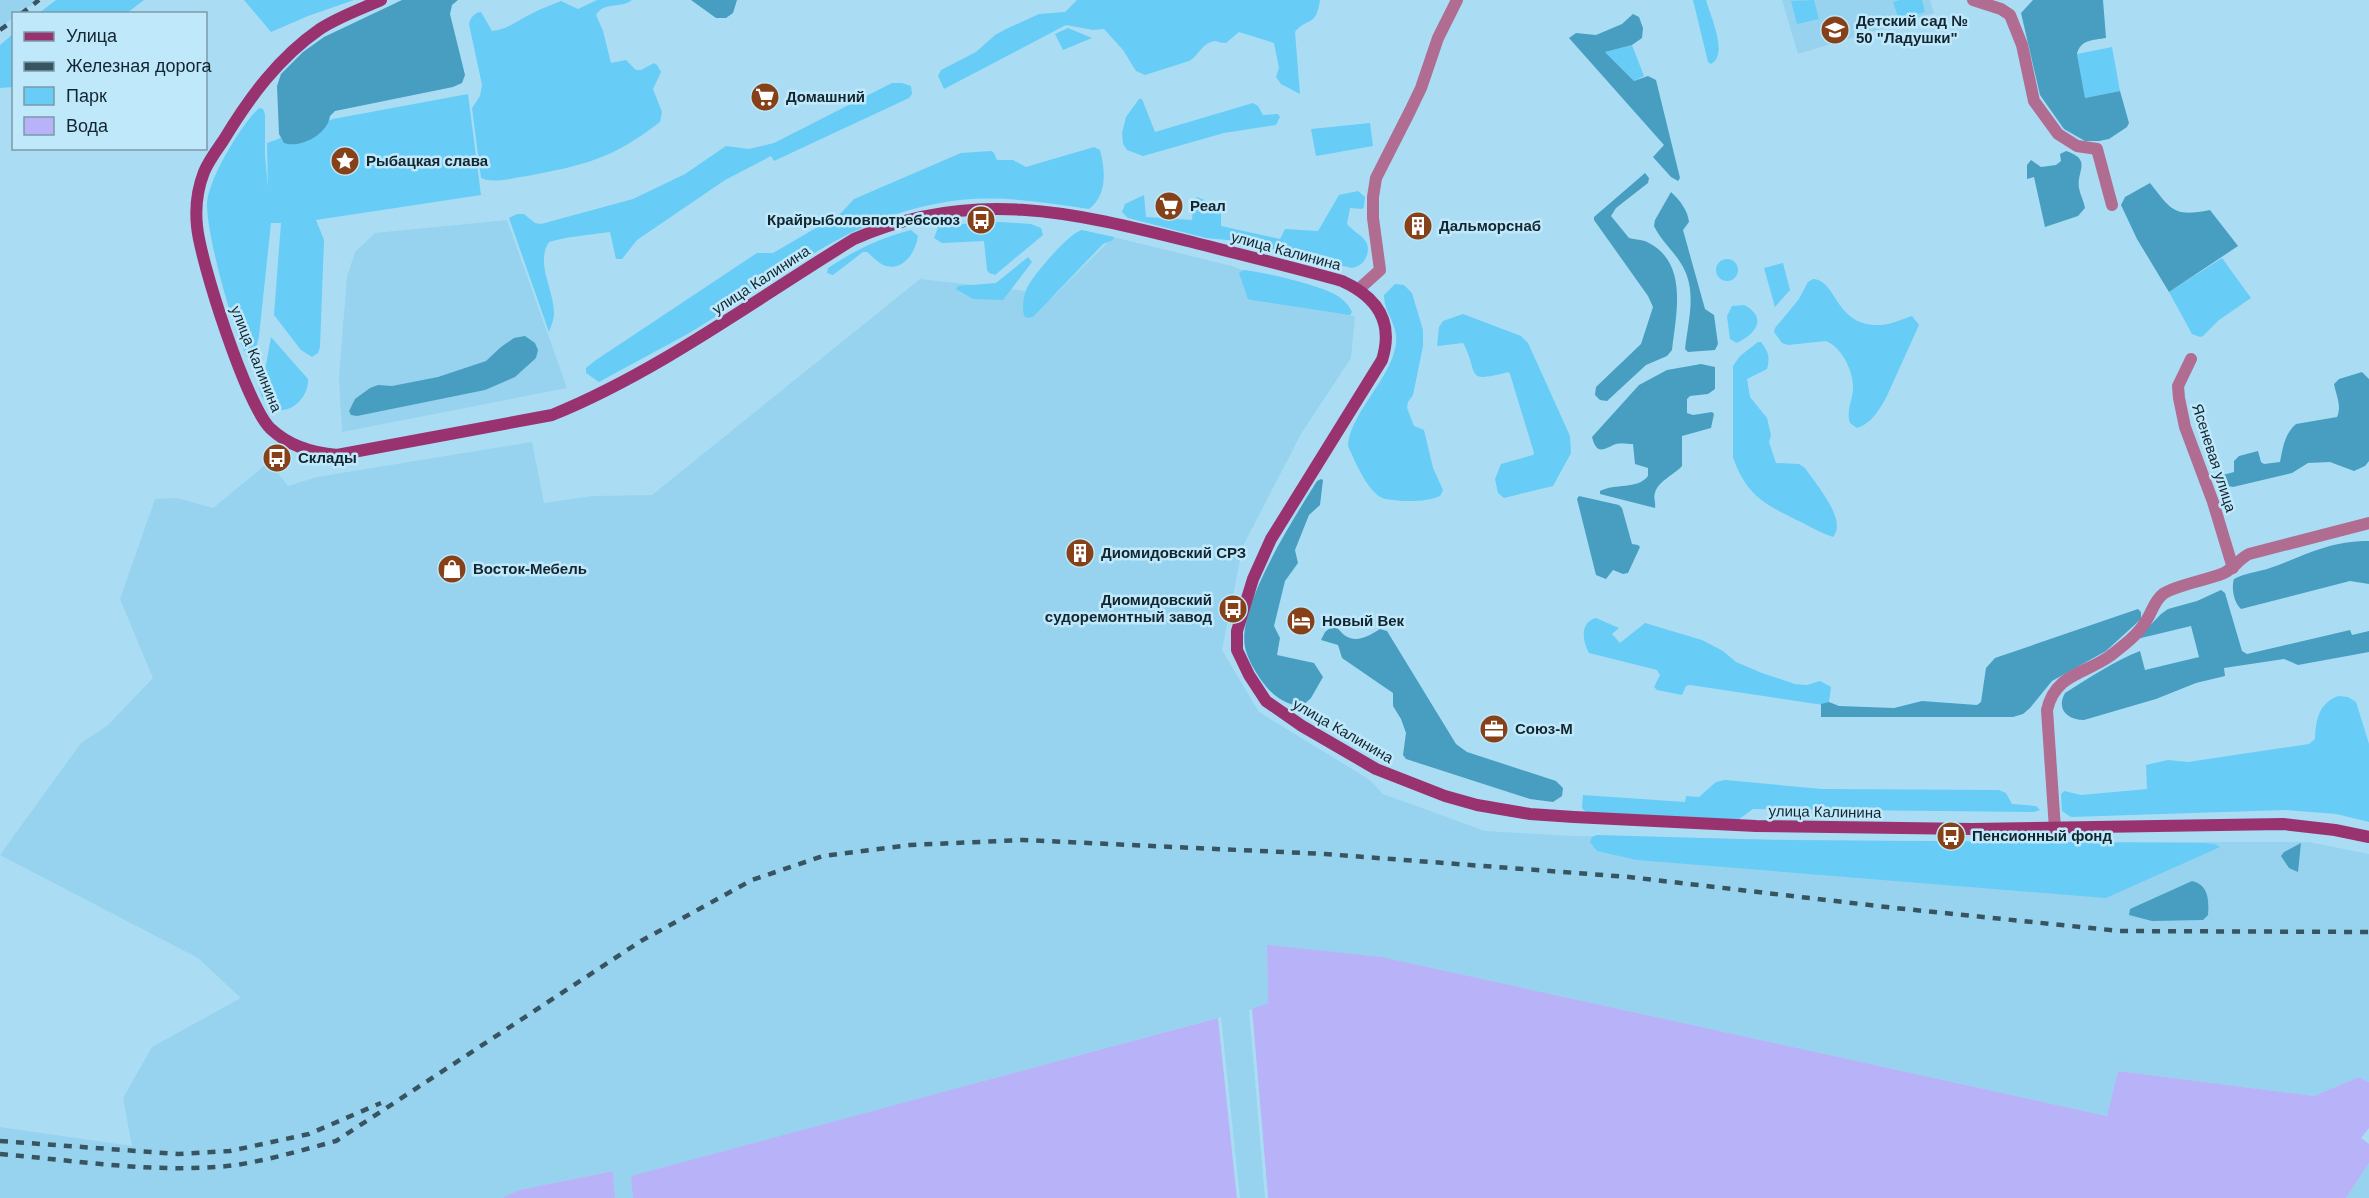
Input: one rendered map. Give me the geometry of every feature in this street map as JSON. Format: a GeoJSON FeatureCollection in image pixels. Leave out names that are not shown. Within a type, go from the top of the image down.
{"type":"FeatureCollection","features":[{"type":"Feature","properties":{"kind":"main road","name":"улица Калинина"},"geometry":{"type":"LineString","coordinates":[[381,0],[322,27],[298,45],[271,71],[249,99],[205,171],[196,202],[197,229],[225,329],[257,409],[270,429],[290,443],[307,450],[337,455],[552,415],[583,403],[695,340],[854,239],[881,227],[934,213],[978,208],[1030,209],[1100,219],[1342,280],[1359,289],[1379,311],[1385,324],[1386,346],[1382,360],[1263,556],[1253,579],[1237,631],[1237,650],[1249,675],[1266,701],[1302,726],[1376,769],[1445,796],[1477,805],[1530,814],[1756,826],[2055,829],[2283,824],[2315,827],[2369,837]]}},
{"type":"Feature","properties":{"kind":"street"},"geometry":{"type":"LineString","coordinates":[[1359,289],[1380,270],[1373,218],[1376,178],[1410,111],[1438,38],[1457,0]]}},
{"type":"Feature","properties":{"kind":"street"},"geometry":{"type":"LineString","coordinates":[[1973,0],[2001,9],[2010,15],[2022,45],[2034,101],[2058,134],[2077,146],[2097,149],[2112,205]]}},
{"type":"Feature","properties":{"kind":"street","name":"Ясеневая улица"},"geometry":{"type":"LineString","coordinates":[[2191,359],[2178,386],[2181,408],[2233,568]]}},
{"type":"Feature","properties":{"kind":"street"},"geometry":{"type":"LineString","coordinates":[[2055,829],[2047,710],[2050,698],[2057,686],[2107,658],[2130,639],[2146,622],[2155,604],[2164,593],[2233,568],[2242,557],[2249,554],[2369,523]]}},
{"type":"Feature","properties":{"kind":"shaded area"},"geometry":{"type":"Polygon","coordinates":[[[0,0],[39,0],[21,12],[12,12],[12,19],[0,27],[0,0]]]}},
{"type":"Feature","properties":{"kind":"shaded area"},"geometry":{"type":"Polygon","coordinates":[[[402,0],[458,0],[452,5],[450,14],[465,75],[462,83],[453,87],[335,111],[319,134],[298,144],[284,143],[279,134],[277,86],[281,74],[303,52],[324,37],[402,0]]]}},
{"type":"Feature","properties":{"kind":"shaded area"},"geometry":{"type":"Polygon","coordinates":[[[691,0],[737,0],[733,13],[726,18],[716,18],[691,0]]]}},
{"type":"Feature","properties":{"kind":"shaded area","name":"Детский сад № 50 \"Ладушки\""},"geometry":{"type":"Polygon","coordinates":[[[1782,0],[1930,0],[1934,13],[1798,54],[1782,0]]]}},
{"type":"Feature","properties":{"kind":"shaded area"},"geometry":{"type":"Polygon","coordinates":[[[2033,0],[2103,0],[2106,38],[2084,43],[2077,54],[2085,98],[2120,91],[2129,123],[2127,127],[2109,139],[2085,141],[2064,129],[2040,95],[2021,13],[2033,0]]]}},
{"type":"Feature","properties":{"kind":"shaded area"},"geometry":{"type":"Polygon","coordinates":[[[1633,14],[1639,17],[1643,28],[1642,38],[1632,45],[1605,52],[1634,81],[1648,76],[1656,80],[1680,178],[1678,181],[1671,177],[1653,157],[1664,145],[1569,38],[1576,33],[1596,35],[1622,24],[1633,14]]]}},
{"type":"Feature","properties":{"kind":"shaded area"},"geometry":{"type":"Polygon","coordinates":[[[2066,151],[2074,154],[2081,162],[2079,188],[2085,208],[2078,216],[2045,227],[2034,177],[2027,179],[2027,165],[2031,160],[2041,167],[2056,165],[2061,161],[2060,154],[2066,151]]]}},
{"type":"Feature","properties":{"kind":"shaded area"},"geometry":{"type":"Polygon","coordinates":[[[1645,173],[1649,178],[1648,183],[1616,208],[1611,216],[1629,238],[1647,242],[1660,251],[1669,262],[1677,290],[1672,350],[1667,356],[1646,365],[1607,401],[1600,400],[1595,395],[1596,387],[1641,344],[1653,307],[1648,296],[1594,217],[1645,173]]]}},
{"type":"Feature","properties":{"kind":"shaded area"},"geometry":{"type":"Polygon","coordinates":[[[2150,183],[2175,210],[2189,213],[2210,210],[2238,246],[2169,292],[2137,239],[2121,205],[2125,197],[2150,183]]]}},
{"type":"Feature","properties":{"kind":"shaded area"},"geometry":{"type":"Polygon","coordinates":[[[1671,192],[1687,214],[1689,222],[1683,230],[1705,309],[1714,315],[1718,344],[1715,350],[1688,352],[1685,349],[1691,297],[1690,287],[1683,267],[1654,226],[1671,192]]]}},
{"type":"Feature","properties":{"kind":"shaded area"},"geometry":{"type":"Polygon","coordinates":[[[507,220],[567,388],[342,432],[339,379],[341,350],[347,277],[355,252],[375,233],[507,220]]]}},
{"type":"Feature","properties":{"kind":"shaded area"},"geometry":{"type":"Polygon","coordinates":[[[1113,237],[1232,266],[1355,317],[1351,358],[1301,434],[1243,546],[1222,650],[1259,712],[1370,780],[1383,794],[1485,831],[1572,836],[1928,842],[2309,842],[2369,854],[2369,1082],[2359,1077],[2314,1096],[2118,1071],[2107,1116],[1382,957],[1267,946],[1268,1004],[1252,1009],[1268,1198],[1237,1198],[1217,1018],[632,1176],[633,1198],[615,1198],[613,1171],[519,1190],[502,1198],[0,1198],[0,1127],[132,1146],[123,1098],[152,1047],[241,998],[198,958],[0,855],[81,743],[108,725],[153,678],[120,599],[155,499],[177,498],[213,508],[269,462],[288,486],[317,477],[532,442],[544,503],[592,496],[652,495],[920,279],[1019,290],[1053,297],[1113,237]]]}},
{"type":"Feature","properties":{"kind":"shaded area"},"geometry":{"type":"Polygon","coordinates":[[[525,336],[535,343],[538,350],[536,358],[515,377],[485,390],[357,416],[351,415],[349,411],[355,399],[370,388],[438,377],[486,361],[514,338],[525,336]]]}},
{"type":"Feature","properties":{"kind":"shaded area"},"geometry":{"type":"Polygon","coordinates":[[[1701,364],[1715,367],[1715,389],[1708,394],[1690,396],[1687,399],[1687,413],[1693,415],[1712,412],[1714,414],[1711,428],[1682,436],[1682,466],[1657,489],[1654,496],[1655,508],[1600,494],[1600,491],[1606,489],[1638,483],[1648,476],[1648,468],[1635,464],[1633,444],[1616,444],[1602,450],[1596,447],[1592,437],[1639,385],[1667,370],[1701,364]]]}},
{"type":"Feature","properties":{"kind":"shaded area"},"geometry":{"type":"Polygon","coordinates":[[[2362,372],[2369,379],[2369,461],[2365,466],[2354,471],[2330,462],[2308,463],[2292,473],[2233,487],[2228,486],[2221,479],[2223,475],[2234,472],[2234,461],[2239,456],[2258,451],[2261,462],[2264,464],[2280,462],[2285,442],[2292,428],[2296,424],[2337,417],[2339,405],[2334,384],[2339,379],[2362,372]]]}},
{"type":"Feature","properties":{"kind":"shaded area"},"geometry":{"type":"Polygon","coordinates":[[[1323,480],[1320,505],[1309,515],[1295,550],[1298,563],[1285,581],[1274,626],[1280,638],[1277,655],[1314,663],[1323,677],[1311,698],[1301,707],[1278,698],[1261,680],[1247,655],[1244,634],[1257,589],[1269,564],[1307,496],[1317,481],[1323,480]]]}},
{"type":"Feature","properties":{"kind":"shaded area"},"geometry":{"type":"Polygon","coordinates":[[[1579,496],[1619,505],[1622,508],[1632,544],[1640,547],[1628,573],[1623,574],[1613,570],[1606,579],[1596,575],[1577,499],[1579,496]]]}},
{"type":"Feature","properties":{"kind":"shaded area"},"geometry":{"type":"Polygon","coordinates":[[[2369,541],[2369,584],[2350,581],[2241,609],[2237,603],[2233,587],[2234,579],[2238,577],[2329,546],[2369,541]]]}},
{"type":"Feature","properties":{"kind":"shaded area"},"geometry":{"type":"Polygon","coordinates":[[[2221,590],[2225,593],[2242,651],[2247,654],[2350,630],[2352,635],[2369,631],[2369,652],[2298,665],[2284,659],[2224,668],[2225,676],[2196,683],[2156,699],[2084,720],[2068,716],[2062,704],[2065,693],[2130,655],[2140,651],[2145,670],[2199,657],[2191,626],[2137,639],[2168,609],[2197,601],[2221,590]]]}},
{"type":"Feature","properties":{"kind":"shaded area"},"geometry":{"type":"Polygon","coordinates":[[[2138,609],[2141,612],[2141,619],[2106,651],[2052,681],[2023,714],[2013,717],[1821,717],[1821,704],[1829,702],[1839,706],[1894,708],[1922,701],[1977,705],[1981,702],[1986,668],[1995,658],[2138,609]]]}},
{"type":"Feature","properties":{"kind":"shaded area"},"geometry":{"type":"Polygon","coordinates":[[[1334,625],[1344,635],[1353,639],[1367,636],[1380,629],[1387,631],[1456,744],[1467,752],[1556,781],[1563,788],[1562,796],[1553,802],[1530,799],[1406,759],[1403,755],[1406,733],[1393,706],[1393,693],[1342,658],[1338,645],[1321,640],[1325,632],[1334,625]]]}},
{"type":"Feature","properties":{"kind":"shaded area"},"geometry":{"type":"Polygon","coordinates":[[[2301,843],[2298,872],[2289,868],[2281,856],[2301,843]]]}},
{"type":"Feature","properties":{"kind":"shaded area"},"geometry":{"type":"Polygon","coordinates":[[[2192,881],[2202,886],[2207,894],[2208,915],[2203,920],[2152,921],[2129,915],[2130,909],[2192,881]]]}},
{"type":"Feature","properties":{"kind":"shaded area"},"geometry":{"type":"Polygon","coordinates":[[[2369,1163],[2369,1198],[2346,1198],[2369,1163]]]}},
{"type":"Feature","properties":{"kind":"green space"},"geometry":{"type":"Polygon","coordinates":[[[56,0],[144,0],[128,12],[40,12],[56,0]]]}},
{"type":"Feature","properties":{"kind":"green space"},"geometry":{"type":"Polygon","coordinates":[[[244,0],[354,0],[271,32],[244,0]]]}},
{"type":"Feature","properties":{"kind":"green space"},"geometry":{"type":"Polygon","coordinates":[[[597,0],[632,0],[628,3],[603,8],[596,15],[603,31],[611,63],[626,60],[636,70],[641,70],[654,63],[657,65],[661,72],[653,89],[662,112],[660,122],[627,144],[582,164],[504,180],[481,178],[472,108],[480,96],[482,85],[469,24],[472,18],[481,12],[492,31],[561,1],[578,9],[597,0]]]}},
{"type":"Feature","properties":{"kind":"green space"},"geometry":{"type":"Polygon","coordinates":[[[1077,0],[1320,0],[1314,18],[1295,32],[1300,94],[1281,84],[1276,77],[1279,68],[1274,43],[1239,32],[1226,43],[1216,41],[1208,43],[1189,61],[1145,75],[1136,71],[1123,50],[1104,29],[1093,30],[1066,25],[944,89],[938,76],[941,70],[976,52],[995,35],[1006,29],[1039,14],[1065,12],[1077,0]]]}},
{"type":"Feature","properties":{"kind":"green space"},"geometry":{"type":"Polygon","coordinates":[[[1693,0],[1706,0],[1717,34],[1718,52],[1711,64],[1708,62],[1693,0]]]}},
{"type":"Feature","properties":{"kind":"green space"},"geometry":{"type":"Polygon","coordinates":[[[1814,0],[1819,19],[1797,24],[1791,1],[1814,0]]]}},
{"type":"Feature","properties":{"kind":"green space"},"geometry":{"type":"Polygon","coordinates":[[[1922,0],[1925,12],[1899,20],[1893,2],[1922,0]]]}},
{"type":"Feature","properties":{"kind":"green space"},"geometry":{"type":"Polygon","coordinates":[[[1068,28],[1092,38],[1063,50],[1055,34],[1068,28]]]}},
{"type":"Feature","properties":{"kind":"green space"},"geometry":{"type":"Polygon","coordinates":[[[12,35],[12,87],[0,88],[0,45],[12,35]]]}},
{"type":"Feature","properties":{"kind":"green space"},"geometry":{"type":"Polygon","coordinates":[[[1632,45],[1644,76],[1634,81],[1605,52],[1632,45]]]}},
{"type":"Feature","properties":{"kind":"green space"},"geometry":{"type":"Polygon","coordinates":[[[2112,47],[2120,91],[2085,98],[2077,54],[2112,47]]]}},
{"type":"Feature","properties":{"kind":"green space"},"geometry":{"type":"Polygon","coordinates":[[[892,83],[911,86],[912,94],[909,98],[774,161],[771,156],[725,180],[637,240],[622,259],[616,259],[610,232],[549,242],[545,250],[544,268],[554,313],[549,332],[509,218],[517,214],[524,214],[535,223],[541,224],[633,199],[685,174],[726,146],[749,149],[774,143],[892,83]]]}},
{"type":"Feature","properties":{"kind":"green space"},"geometry":{"type":"Polygon","coordinates":[[[468,94],[481,195],[316,220],[324,240],[320,347],[318,353],[312,357],[301,350],[274,315],[281,223],[271,223],[259,336],[254,357],[248,358],[235,327],[222,282],[211,236],[207,203],[213,180],[220,166],[235,139],[252,116],[259,108],[263,109],[265,114],[268,188],[267,143],[333,119],[468,94]]]}},
{"type":"Feature","properties":{"kind":"green space"},"geometry":{"type":"Polygon","coordinates":[[[1139,99],[1142,99],[1155,132],[1253,103],[1258,106],[1263,115],[1278,114],[1280,117],[1276,125],[1224,133],[1143,156],[1127,150],[1123,144],[1122,133],[1126,117],[1139,99]]]}},
{"type":"Feature","properties":{"kind":"green space"},"geometry":{"type":"Polygon","coordinates":[[[1370,123],[1373,146],[1316,156],[1311,129],[1370,123]]]}},
{"type":"Feature","properties":{"kind":"green space"},"geometry":{"type":"Polygon","coordinates":[[[1094,147],[1100,150],[1104,181],[1099,197],[1089,209],[1031,201],[973,199],[935,204],[901,213],[838,240],[778,275],[691,332],[599,382],[586,373],[586,368],[596,360],[757,253],[773,253],[840,214],[854,199],[961,153],[991,151],[997,160],[1013,160],[1026,167],[1094,147]]]}},
{"type":"Feature","properties":{"kind":"green space"},"geometry":{"type":"Polygon","coordinates":[[[1358,191],[1365,197],[1364,207],[1362,209],[1350,208],[1347,224],[1362,237],[1368,249],[1363,262],[1352,268],[1238,241],[1206,238],[1128,218],[1122,212],[1125,204],[1144,195],[1146,217],[1192,220],[1194,200],[1197,197],[1209,202],[1221,214],[1221,226],[1280,239],[1285,229],[1318,231],[1339,195],[1358,191]]]}},
{"type":"Feature","properties":{"kind":"green space"},"geometry":{"type":"Polygon","coordinates":[[[1001,222],[1031,224],[1041,228],[1043,235],[995,275],[987,270],[984,241],[942,243],[934,238],[939,225],[1001,222]]]}},
{"type":"Feature","properties":{"kind":"green space"},"geometry":{"type":"Polygon","coordinates":[[[911,230],[918,236],[915,248],[904,263],[892,267],[886,266],[867,252],[863,252],[833,275],[827,273],[828,268],[858,250],[911,230]]]}},
{"type":"Feature","properties":{"kind":"green space"},"geometry":{"type":"Polygon","coordinates":[[[1082,230],[1114,237],[1113,240],[1103,244],[1033,317],[1027,318],[1024,316],[1023,302],[1031,282],[1061,246],[1082,230]]]}},
{"type":"Feature","properties":{"kind":"green space"},"geometry":{"type":"Polygon","coordinates":[[[1028,257],[1032,262],[1003,300],[973,299],[956,289],[958,286],[996,283],[1028,257]]]}},
{"type":"Feature","properties":{"kind":"green space"},"geometry":{"type":"Polygon","coordinates":[[[2222,258],[2251,298],[2219,320],[2200,337],[2192,334],[2169,292],[2222,258]]]}},
{"type":"Feature","properties":{"kind":"green space"},"geometry":{"type":"Polygon","coordinates":[[[1723,259],[1731,259],[1738,266],[1738,274],[1731,281],[1723,281],[1716,274],[1716,266],[1723,259]]]}},
{"type":"Feature","properties":{"kind":"green space"},"geometry":{"type":"Polygon","coordinates":[[[1783,263],[1790,290],[1775,307],[1764,268],[1783,263]]]}},
{"type":"Feature","properties":{"kind":"green space"},"geometry":{"type":"Polygon","coordinates":[[[1243,270],[1264,273],[1328,291],[1343,300],[1352,312],[1350,315],[1248,299],[1239,273],[1243,270]]]}},
{"type":"Feature","properties":{"kind":"green space"},"geometry":{"type":"Polygon","coordinates":[[[1813,279],[1821,281],[1827,287],[1845,312],[1865,324],[1892,323],[1912,316],[1919,325],[1883,403],[1870,420],[1857,428],[1850,423],[1849,419],[1853,390],[1852,376],[1838,349],[1826,341],[1788,345],[1782,343],[1774,332],[1799,299],[1808,282],[1813,279]]]}},
{"type":"Feature","properties":{"kind":"green space"},"geometry":{"type":"Polygon","coordinates":[[[1395,284],[1404,285],[1412,293],[1423,330],[1423,346],[1413,395],[1407,408],[1414,426],[1424,430],[1433,468],[1443,490],[1440,496],[1426,500],[1403,501],[1379,496],[1363,476],[1348,446],[1355,423],[1385,373],[1395,349],[1396,334],[1384,295],[1395,284]]]}},
{"type":"Feature","properties":{"kind":"green space"},"geometry":{"type":"Polygon","coordinates":[[[1744,305],[1756,315],[1757,325],[1749,335],[1737,343],[1730,339],[1727,316],[1732,306],[1744,305]]]}},
{"type":"Feature","properties":{"kind":"green space"},"geometry":{"type":"Polygon","coordinates":[[[1463,314],[1521,336],[1528,343],[1570,436],[1571,453],[1553,486],[1504,498],[1498,493],[1495,479],[1501,464],[1534,453],[1510,374],[1508,372],[1478,376],[1475,374],[1463,343],[1437,346],[1439,327],[1443,321],[1463,314]]]}},
{"type":"Feature","properties":{"kind":"green space"},"geometry":{"type":"Polygon","coordinates":[[[271,337],[308,379],[308,386],[298,403],[280,410],[273,409],[262,397],[259,388],[264,376],[271,337]]]}},
{"type":"Feature","properties":{"kind":"green space"},"geometry":{"type":"Polygon","coordinates":[[[1761,342],[1768,355],[1767,369],[1747,379],[1750,397],[1767,418],[1771,435],[1769,442],[1776,463],[1799,464],[1805,468],[1828,502],[1836,521],[1837,530],[1833,537],[1779,511],[1759,498],[1744,481],[1733,457],[1733,366],[1740,356],[1761,342]]]}},
{"type":"Feature","properties":{"kind":"green space"},"geometry":{"type":"Polygon","coordinates":[[[1596,618],[1619,628],[1612,634],[1620,643],[1645,623],[1702,640],[1723,651],[1736,662],[1795,684],[1807,685],[1820,681],[1831,687],[1829,702],[1823,705],[1690,685],[1686,686],[1682,695],[1657,690],[1654,687],[1660,675],[1657,670],[1589,653],[1584,632],[1587,623],[1596,618]]]}},
{"type":"Feature","properties":{"kind":"green space"},"geometry":{"type":"Polygon","coordinates":[[[2338,696],[2348,697],[2356,702],[2369,744],[2369,822],[2336,814],[2285,810],[2071,817],[2062,811],[2061,794],[2064,791],[2081,795],[2147,789],[2146,765],[2168,760],[2188,762],[2309,744],[2315,739],[2317,719],[2322,708],[2338,696]]]}},
{"type":"Feature","properties":{"kind":"green space"},"geometry":{"type":"Polygon","coordinates":[[[1725,780],[1822,789],[1999,790],[2006,793],[2012,804],[2036,806],[2040,810],[2034,812],[1753,809],[1738,820],[1586,812],[1582,808],[1583,795],[1685,802],[1686,796],[1699,797],[1716,782],[1725,780]]]}},
{"type":"Feature","properties":{"kind":"green space"},"geometry":{"type":"Polygon","coordinates":[[[1597,835],[1773,840],[2201,843],[2215,844],[2220,847],[2106,898],[1637,860],[1597,851],[1590,842],[1592,837],[1597,835]]]}},
{"type":"Feature","properties":{"kind":"water"},"geometry":{"type":"Polygon","coordinates":[[[1267,945],[1382,957],[2107,1116],[2118,1071],[2314,1096],[2359,1077],[2369,1082],[2369,1128],[2361,1138],[2369,1144],[2369,1163],[2346,1198],[1268,1198],[1252,1009],[1268,1003],[1267,945]]]}},
{"type":"Feature","properties":{"kind":"water"},"geometry":{"type":"Polygon","coordinates":[[[1218,1018],[1237,1198],[633,1198],[631,1176],[1218,1018]]]}},
{"type":"Feature","properties":{"kind":"water"},"geometry":{"type":"Polygon","coordinates":[[[613,1171],[615,1198],[502,1198],[519,1190],[613,1171]]]}},
{"type":"Feature","properties":{"kind":"pier"},"geometry":{"type":"Polygon","coordinates":[[[1252,1009],[1268,1198],[1265,1198],[1249,1010],[1252,1009]]]}},
{"type":"Feature","properties":{"kind":"pier"},"geometry":{"type":"Polygon","coordinates":[[[1221,1017],[1240,1198],[1237,1198],[1218,1018],[1221,1017]]]}},
{"type":"Feature","properties":{"kind":"railway"},"geometry":{"type":"LineString","coordinates":[[24,12],[39,0]]}},
{"type":"Feature","properties":{"kind":"railway"},"geometry":{"type":"LineString","coordinates":[[0,30],[12,21]]}},
{"type":"Feature","properties":{"kind":"railway"},"geometry":{"type":"LineString","coordinates":[[0,1154],[134,1167],[215,1167],[245,1164],[336,1141],[641,941],[752,880],[823,856],[910,845],[1023,840],[1325,854],[1629,877],[2120,931],[2369,932]]}},
{"type":"Feature","properties":{"kind":"railway"},"geometry":{"type":"LineString","coordinates":[[0,1141],[178,1154],[230,1151],[309,1134],[381,1103]]}},
{"type":"Feature","properties":{"kind":"place","name":"Детский сад № 50 \"Ладушки\""},"geometry":{"type":"Point","coordinates":[1835,30]}},
{"type":"Feature","properties":{"kind":"place","name":"Домашний"},"geometry":{"type":"Point","coordinates":[765,97]}},
{"type":"Feature","properties":{"kind":"place","name":"Рыбацкая слава"},"geometry":{"type":"Point","coordinates":[345,161]}},
{"type":"Feature","properties":{"kind":"place","name":"Реал"},"geometry":{"type":"Point","coordinates":[1169,206]}},
{"type":"Feature","properties":{"kind":"place","name":"Крайрыболовпотребсоюз"},"geometry":{"type":"Point","coordinates":[981,220]}},
{"type":"Feature","properties":{"kind":"place","name":"Дальморснаб"},"geometry":{"type":"Point","coordinates":[1418,226]}},
{"type":"Feature","properties":{"kind":"place","name":"Склады"},"geometry":{"type":"Point","coordinates":[277,458]}},
{"type":"Feature","properties":{"kind":"place","name":"Диомидовский СРЗ"},"geometry":{"type":"Point","coordinates":[1080,553]}},
{"type":"Feature","properties":{"kind":"place","name":"Восток-Мебель"},"geometry":{"type":"Point","coordinates":[452,569]}},
{"type":"Feature","properties":{"kind":"place","name":"Диомидовский судоремонтный завод"},"geometry":{"type":"Point","coordinates":[1233,609]}},
{"type":"Feature","properties":{"kind":"place","name":"Новый Век"},"geometry":{"type":"Point","coordinates":[1301,621]}},
{"type":"Feature","properties":{"kind":"place","name":"Союз-М"},"geometry":{"type":"Point","coordinates":[1494,729]}},
{"type":"Feature","properties":{"kind":"place","name":"Пенсионный фонд"},"geometry":{"type":"Point","coordinates":[1951,836]}}]}
